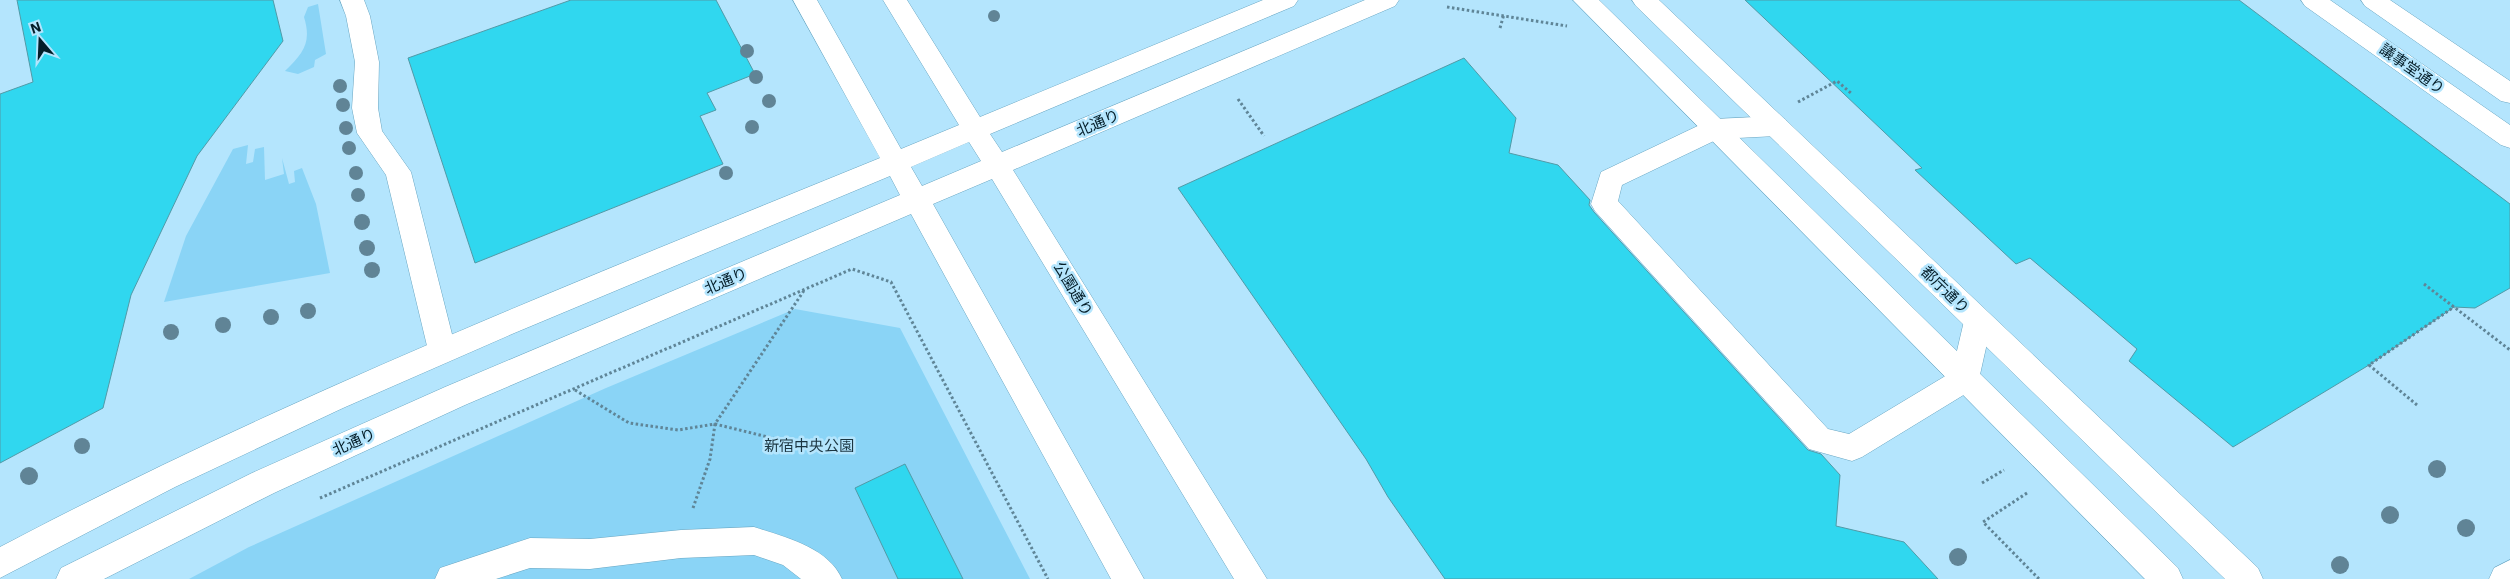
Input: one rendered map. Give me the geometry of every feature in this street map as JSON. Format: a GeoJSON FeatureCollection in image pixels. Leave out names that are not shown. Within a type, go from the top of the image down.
{"type":"FeatureCollection","features":[{"type":"Feature","properties":{"kind":"main road"},"geometry":{"type":"LineString","coordinates":[[352,0],[358,16],[367,62],[365,108],[370,133],[398,172],[442,350]]}},
{"type":"Feature","properties":{"kind":"main road"},"geometry":{"type":"LineString","coordinates":[[805,0],[1128,579]]}},
{"type":"Feature","properties":{"kind":"main road","name":"公園通り"},"geometry":{"type":"LineString","coordinates":[[896,0],[1250,579]]}},
{"type":"Feature","properties":{"kind":"main road"},"geometry":{"type":"LineString","coordinates":[[0,562],[88,514],[240,440],[442,350],[1286,0]]}},
{"type":"Feature","properties":{"kind":"main road","name":"北通り"},"geometry":{"type":"LineString","coordinates":[[72,579],[263,483],[446,400],[1387,0]]}},
{"type":"Feature","properties":{"kind":"main road"},"geometry":{"type":"LineString","coordinates":[[1585,0],[2167,579]]}},
{"type":"Feature","properties":{"kind":"main road","name":"都庁通り"},"geometry":{"type":"LineString","coordinates":[[1644,0],[1783,116],[1978,321],[2247,579]]}},
{"type":"Feature","properties":{"kind":"main road","name":"議事堂通り"},"geometry":{"type":"LineString","coordinates":[[2313,0],[2510,138]]}},
{"type":"Feature","properties":{"kind":"main road"},"geometry":{"type":"LineString","coordinates":[[2373,0],[2510,94]]}},
{"type":"Feature","properties":{"kind":"main road"},"geometry":{"type":"LineString","coordinates":[[1783,116],[1715,129],[1610,179],[1604,204],[1819,440],[1852,448],[1965,379],[1978,321]]}},
{"type":"Feature","properties":{"kind":"main road"},"geometry":{"type":"LineString","coordinates":[[451,579],[530,553],[590,554],[681,544],[754,541],[793,554],[826,579]]}},
{"type":"Feature","properties":{"kind":"main road"},"geometry":{"type":"LineString","coordinates":[[2505,579],[2510,575]]}},
{"type":"Feature","properties":{"kind":"path"},"geometry":{"type":"LineString","coordinates":[[1447,6],[1568,26]]}},
{"type":"Feature","properties":{"kind":"path"},"geometry":{"type":"LineString","coordinates":[[1500,28],[1504,14]]}},
{"type":"Feature","properties":{"kind":"path"},"geometry":{"type":"LineString","coordinates":[[1783,116],[1837,81],[1852,94]]}},
{"type":"Feature","properties":{"kind":"path"},"geometry":{"type":"LineString","coordinates":[[1238,99],[1264,136]]}},
{"type":"Feature","properties":{"kind":"path"},"geometry":{"type":"LineString","coordinates":[[313,501],[852,269],[891,282],[1048,579]]}},
{"type":"Feature","properties":{"kind":"path"},"geometry":{"type":"LineString","coordinates":[[2424,284],[2510,350]]}},
{"type":"Feature","properties":{"kind":"path"},"geometry":{"type":"LineString","coordinates":[[681,544],[710,459],[715,424],[805,288]]}},
{"type":"Feature","properties":{"kind":"path"},"geometry":{"type":"LineString","coordinates":[[2417,404],[2369,365],[2454,307]]}},
{"type":"Feature","properties":{"kind":"path"},"geometry":{"type":"LineString","coordinates":[[574,390],[629,423],[678,430],[715,424],[776,438]]}},
{"type":"Feature","properties":{"kind":"path"},"geometry":{"type":"LineString","coordinates":[[1982,483],[2004,470]]}},
{"type":"Feature","properties":{"kind":"path"},"geometry":{"type":"LineString","coordinates":[[2027,493],[1983,522],[2039,579]]}},
{"type":"Feature","properties":{"kind":"green space"},"geometry":{"type":"Polygon","coordinates":[[[318,4],[326,54],[315,60],[314,67],[298,74],[285,71],[297,59],[304,47],[307,34],[304,17],[308,7],[318,4]]]}},
{"type":"Feature","properties":{"kind":"green space"},"geometry":{"type":"Polygon","coordinates":[[[248,145],[246,164],[253,162],[255,149],[264,147],[265,180],[284,174],[282,158],[289,184],[295,182],[294,171],[302,168],[316,204],[330,273],[164,302],[186,236],[233,149],[248,145]]]}},
{"type":"Feature","properties":{"kind":"green space","name":"新宿中央公園"},"geometry":{"type":"Polygon","coordinates":[[[795,309],[900,328],[1030,579],[189,579],[249,547],[606,388],[795,309]]]}},
{"type":"Feature","properties":{"kind":"building"},"geometry":{"type":"Polygon","coordinates":[[[17,0],[273,0],[283,41],[197,156],[131,295],[103,408],[0,463],[0,94],[33,82],[17,0]]]}},
{"type":"Feature","properties":{"kind":"building"},"geometry":{"type":"Polygon","coordinates":[[[571,0],[716,0],[755,74],[707,93],[716,110],[700,116],[723,164],[475,263],[408,58],[571,0]]]}},
{"type":"Feature","properties":{"kind":"building"},"geometry":{"type":"Polygon","coordinates":[[[1745,0],[2239,0],[2510,204],[2510,288],[2475,308],[2454,307],[2369,365],[2233,447],[2129,361],[2137,349],[2030,258],[2016,264],[1915,170],[1922,168],[1745,0]]]}},
{"type":"Feature","properties":{"kind":"building"},"geometry":{"type":"Polygon","coordinates":[[[1464,58],[1516,118],[1509,153],[1558,165],[1590,200],[1589,205],[1594,212],[1808,450],[1821,454],[1840,475],[1836,526],[1904,542],[1938,579],[1445,579],[1388,497],[1366,459],[1178,188],[1464,58]]]}},
{"type":"Feature","properties":{"kind":"building"},"geometry":{"type":"Polygon","coordinates":[[[905,464],[963,579],[898,579],[855,488],[905,464]]]}}]}
